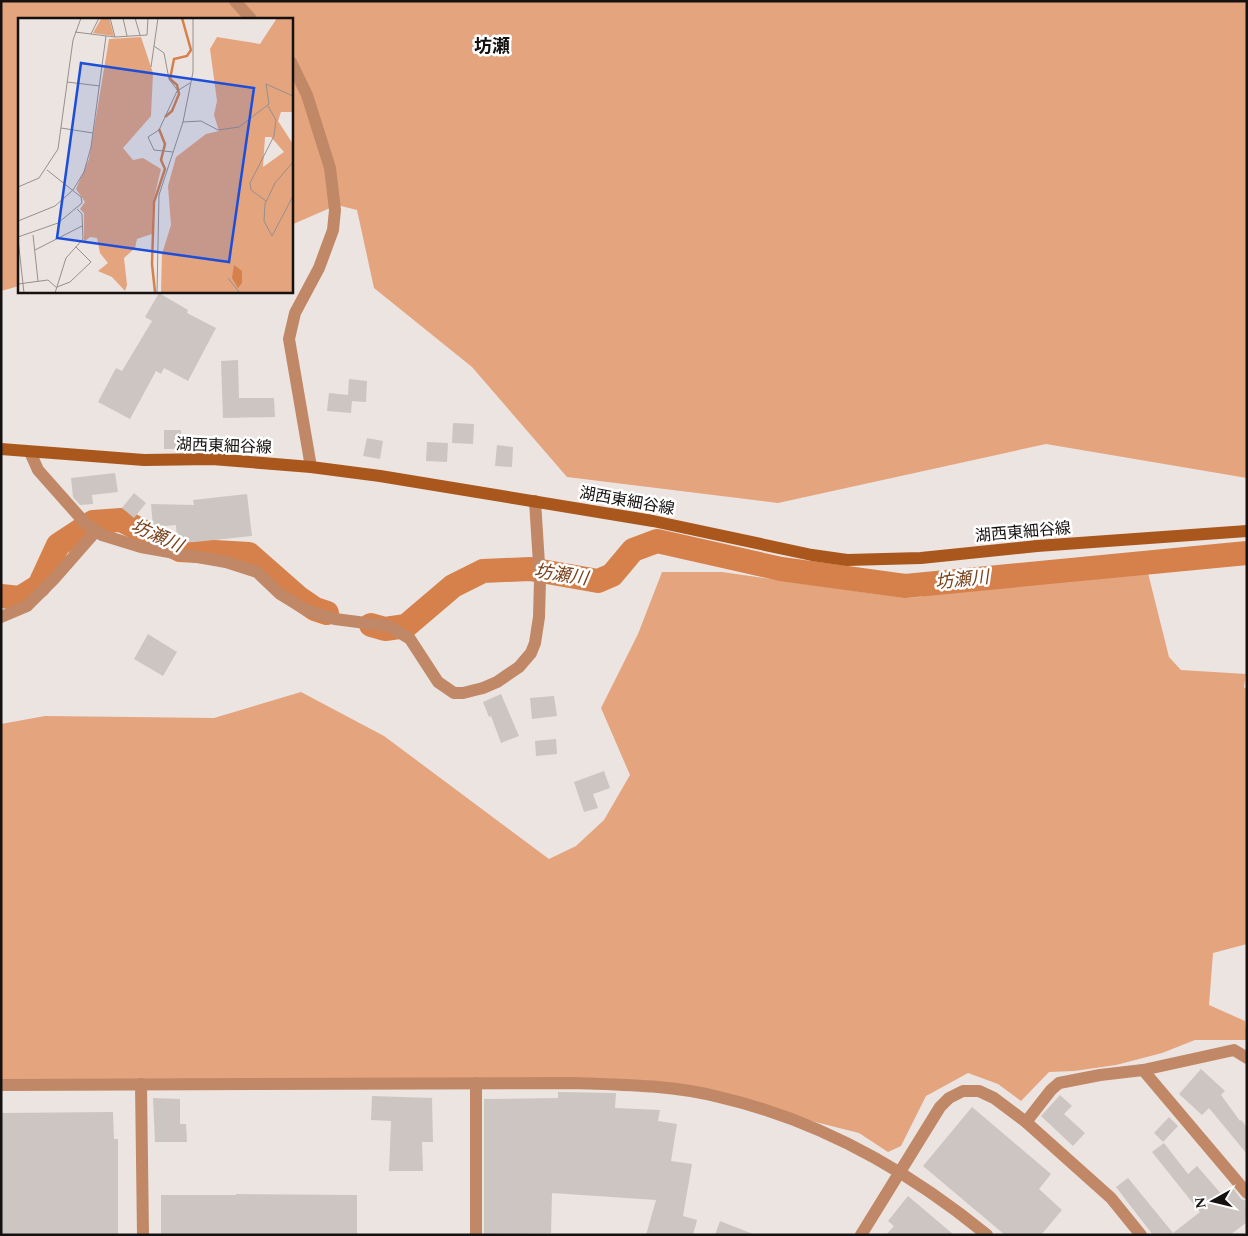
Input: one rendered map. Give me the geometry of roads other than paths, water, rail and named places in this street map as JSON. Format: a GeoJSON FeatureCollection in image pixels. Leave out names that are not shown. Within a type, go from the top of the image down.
{"type":"FeatureCollection","features":[{"type":"Feature","properties":{"kind":"main road","name":"湖西東細谷線"},"geometry":{"type":"LineString","coordinates":[[1,449],[144,460],[212,459],[311,467],[653,521],[812,555],[847,560],[921,558],[1037,546],[1247,531]]}},
{"type":"Feature","properties":{"kind":"street"},"geometry":{"type":"LineString","coordinates":[[235,1],[250,18]]}},
{"type":"Feature","properties":{"kind":"street"},"geometry":{"type":"LineString","coordinates":[[292,64],[307,95],[330,168],[335,210],[333,230],[319,268],[295,313],[289,338],[311,467]]}},
{"type":"Feature","properties":{"kind":"street"},"geometry":{"type":"LineString","coordinates":[[30,452],[38,470],[74,511],[102,535],[142,547],[226,562],[257,572],[280,594],[306,610],[335,619],[389,626],[410,639],[438,682],[454,693],[463,693],[483,688],[497,682],[519,667],[530,653],[535,642],[539,617],[540,580],[534,501]]}},
{"type":"Feature","properties":{"kind":"street"},"geometry":{"type":"LineString","coordinates":[[1,617],[27,606],[53,580],[96,531]]}},
{"type":"Feature","properties":{"kind":"street"},"geometry":{"type":"LineString","coordinates":[[1026,1122],[1051,1090],[1059,1083],[1100,1075],[1143,1070],[1234,1050],[1247,1058]]}},
{"type":"Feature","properties":{"kind":"street"},"geometry":{"type":"LineString","coordinates":[[1143,1070],[1247,1192]]}},
{"type":"Feature","properties":{"kind":"street"},"geometry":{"type":"LineString","coordinates":[[476,1083],[476,1235]]}},
{"type":"Feature","properties":{"kind":"street"},"geometry":{"type":"LineString","coordinates":[[1,1085],[575,1083],[650,1086],[718,1096],[763,1109],[834,1137],[900,1171],[987,1235]]}},
{"type":"Feature","properties":{"kind":"street"},"geometry":{"type":"LineString","coordinates":[[141,1084],[143,1235]]}},
{"type":"Feature","properties":{"kind":"street"},"geometry":{"type":"LineString","coordinates":[[861,1235],[940,1107],[950,1098],[963,1091],[979,1091],[994,1098],[1026,1122],[1111,1198],[1141,1235]]}},
{"type":"Feature","properties":{"kind":"waterway","name":"坊瀬川"},"geometry":{"type":"LineString","coordinates":[[1,596],[20,598],[39,586],[58,545],[93,522],[121,520],[180,550],[249,554],[299,598],[315,609],[327,613]]}},
{"type":"Feature","properties":{"kind":"waterway","name":"坊瀬川"},"geometry":{"type":"LineString","coordinates":[[371,625],[385,629],[406,626],[453,586],[483,571],[530,569],[598,581],[612,575],[633,550],[657,541],[781,569],[905,586],[1247,553]]}},
{"type":"Feature","properties":{"kind":"district","name":"坊瀬"},"geometry":{"type":"Point","coordinates":[492,46]}}]}
